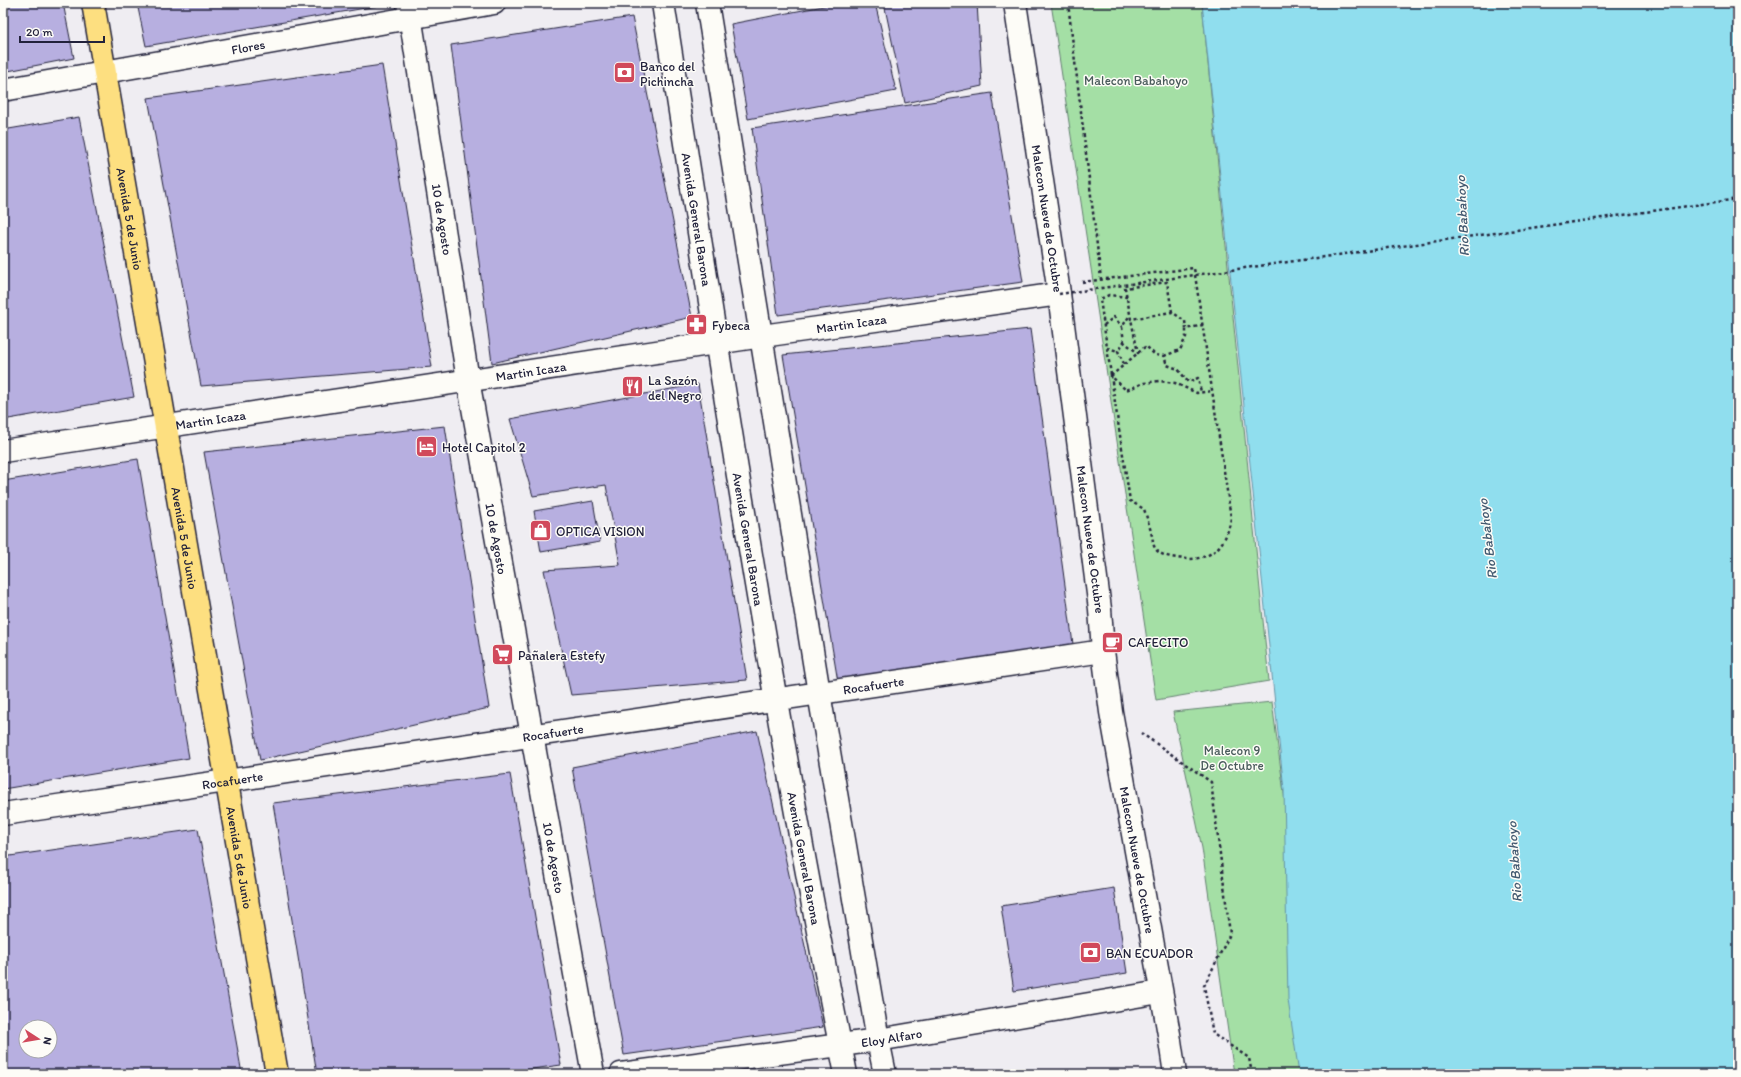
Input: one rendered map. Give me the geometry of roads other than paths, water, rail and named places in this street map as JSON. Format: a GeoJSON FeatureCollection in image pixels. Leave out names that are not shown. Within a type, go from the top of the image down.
{"type":"FeatureCollection","features":[{"type":"Feature","properties":{"kind":"main road","name":"Avenida 5 de Junio"},"geometry":{"type":"LineString","coordinates":[[93,3],[277,1074]]}},
{"type":"Feature","properties":{"kind":"street","name":"Flores"},"geometry":{"type":"LineString","coordinates":[[3,90],[105,72],[409,10],[494,3]]}},
{"type":"Feature","properties":{"kind":"street","name":"Avenida General Barona"},"geometry":{"type":"LineString","coordinates":[[663,3],[776,700],[846,1074]]}},
{"type":"Feature","properties":{"kind":"street"},"geometry":{"type":"LineString","coordinates":[[707,3],[819,693],[885,1074]]}},
{"type":"Feature","properties":{"kind":"street","name":"Malecon Nueve de Octubre"},"geometry":{"type":"LineString","coordinates":[[1015,3],[1058,290],[1100,609],[1103,651],[1111,712],[1160,992],[1169,1034],[1174,1074]]}},
{"type":"Feature","properties":{"kind":"street","name":"10 de Agosto"},"geometry":{"type":"LineString","coordinates":[[409,10],[468,380],[593,1074]]}},
{"type":"Feature","properties":{"kind":"street","name":"Martin Icaza"},"geometry":{"type":"LineString","coordinates":[[3,451],[1058,290]]}},
{"type":"Feature","properties":{"kind":"street","name":"Rocafuerte"},"geometry":{"type":"LineString","coordinates":[[3,814],[1103,651]]}},
{"type":"Feature","properties":{"kind":"street","name":"Eloy Alfaro"},"geometry":{"type":"LineString","coordinates":[[621,1074],[878,1040],[1160,992]]}},
{"type":"Feature","properties":{"kind":"water","name":"Rio Babahoyo"},"geometry":{"type":"Polygon","coordinates":[[[1202,3],[1738,3],[1738,1074],[1299,1074],[1288,1000],[1284,790],[1202,3]]]}},
{"type":"Feature","properties":{"kind":"place","name":"Banco del Pichincha"},"geometry":{"type":"Point","coordinates":[625,73]}},
{"type":"Feature","properties":{"kind":"place","name":"Fybeca"},"geometry":{"type":"Point","coordinates":[697,325]}},
{"type":"Feature","properties":{"kind":"place","name":"La Sazón del Negro"},"geometry":{"type":"Point","coordinates":[633,387]}},
{"type":"Feature","properties":{"kind":"place","name":"Hotel Capitol 2"},"geometry":{"type":"Point","coordinates":[426,447]}},
{"type":"Feature","properties":{"kind":"place","name":"OPTICA VISION"},"geometry":{"type":"Point","coordinates":[540,531]}},
{"type":"Feature","properties":{"kind":"place","name":"CAFECITO"},"geometry":{"type":"Point","coordinates":[1112,642]}},
{"type":"Feature","properties":{"kind":"place","name":"Pañalera Estefy"},"geometry":{"type":"Point","coordinates":[502,655]}},
{"type":"Feature","properties":{"kind":"place","name":"BAN ECUADOR"},"geometry":{"type":"Point","coordinates":[1090,953]}},
{"type":"Feature","properties":{"kind":"park label","name":"Malecon Babahoyo"},"geometry":{"type":"Point","coordinates":[1136,80]}},
{"type":"Feature","properties":{"kind":"park label","name":"Malecon 9 De Octubre"},"geometry":{"type":"Point","coordinates":[1232,758]}}]}
